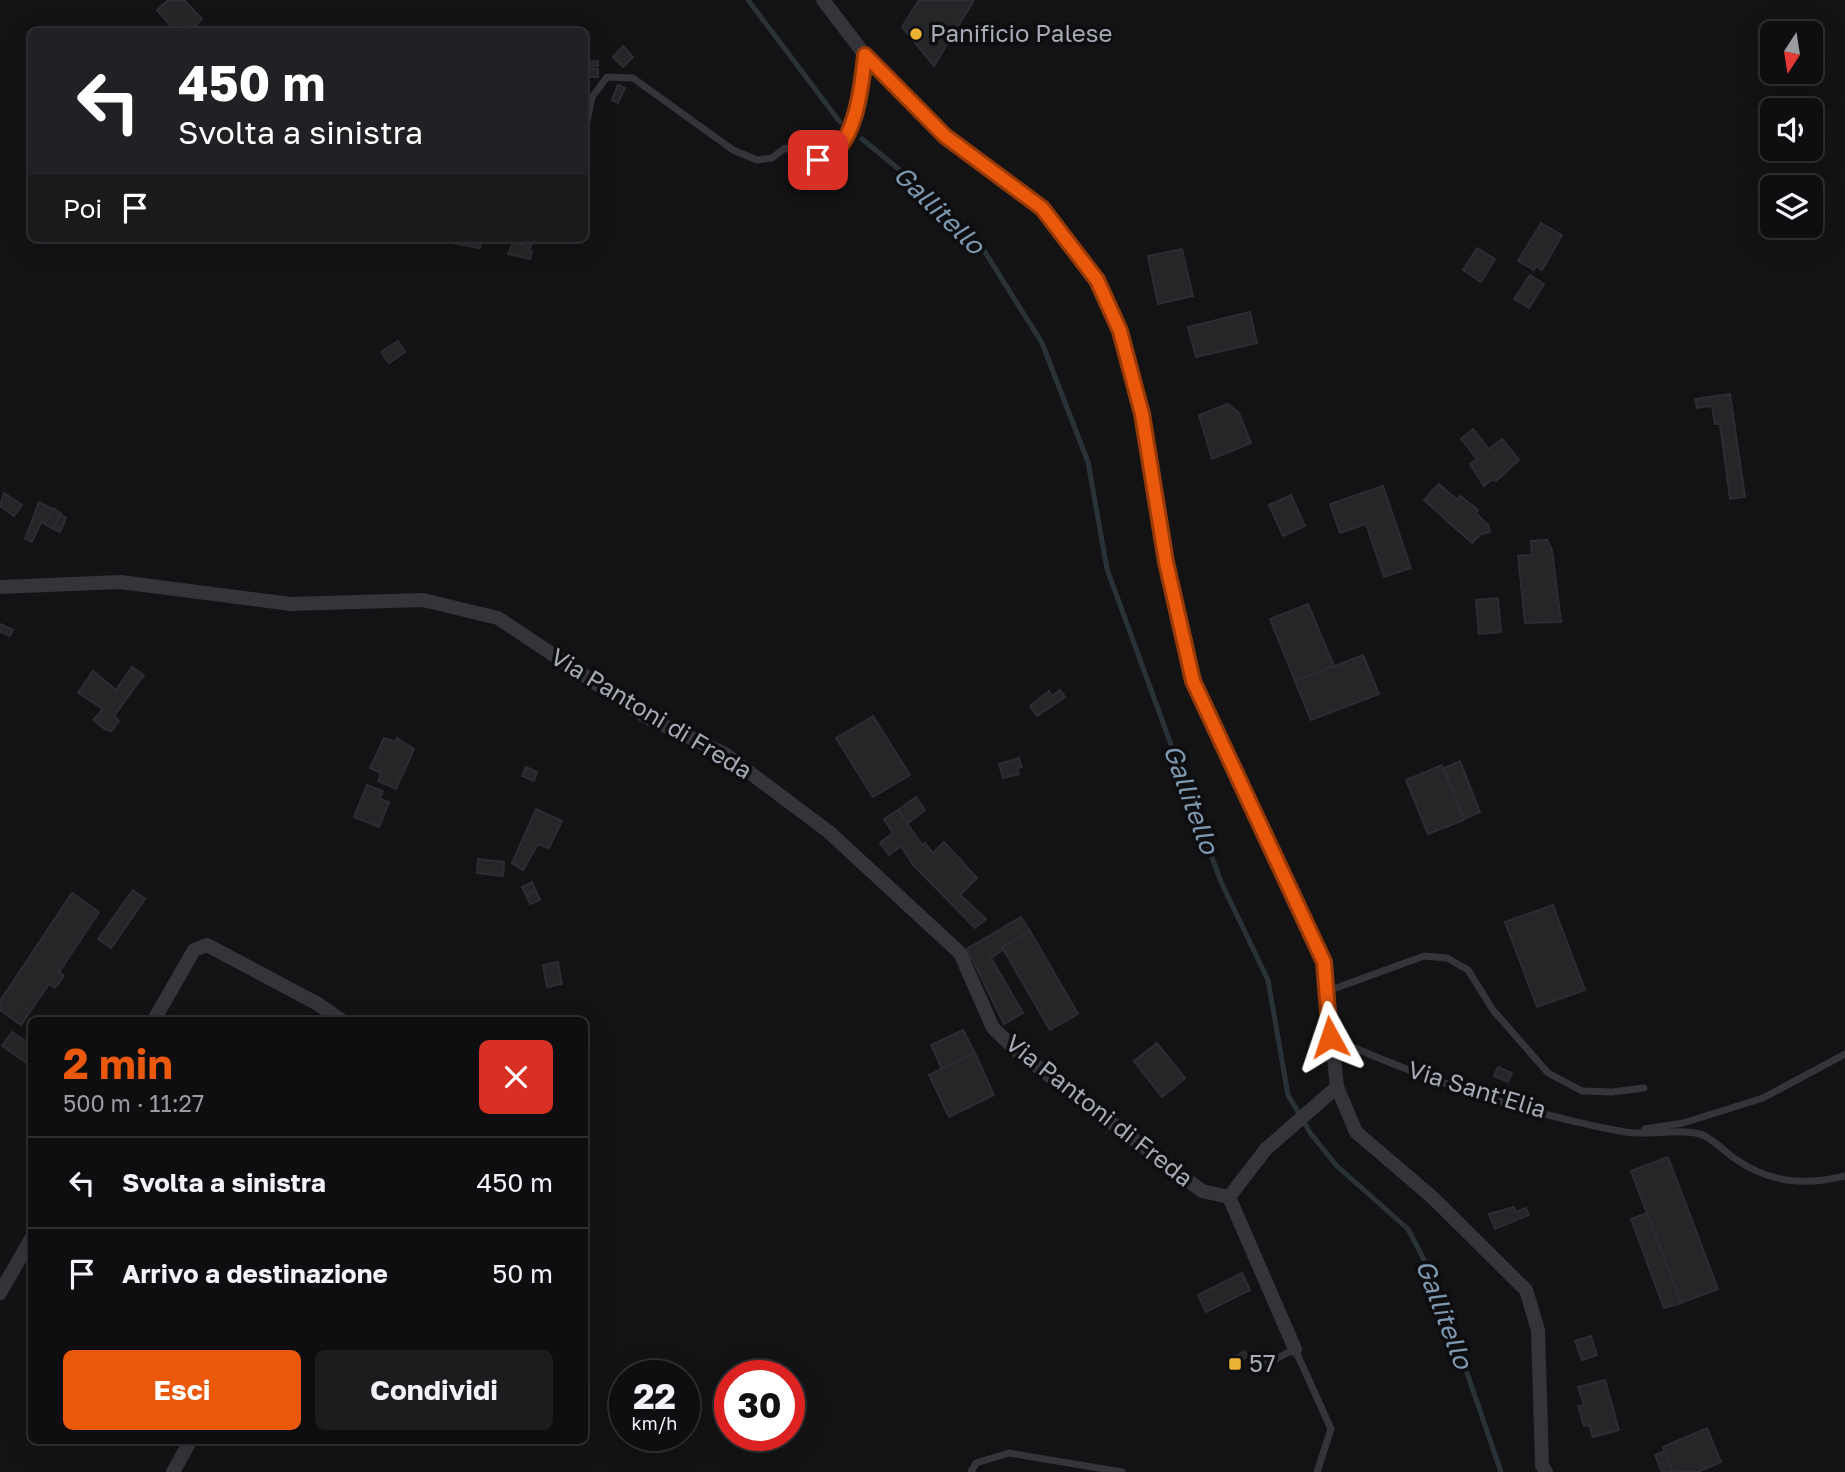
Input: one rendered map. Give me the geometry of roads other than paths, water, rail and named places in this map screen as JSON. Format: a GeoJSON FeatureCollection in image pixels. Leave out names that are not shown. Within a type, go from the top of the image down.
{"type":"FeatureCollection","features":[{"type":"Feature","properties":{"kind":"street"},"geometry":{"type":"LineString","coordinates":[[824,0],[865,55],[945,136],[1042,208],[1097,280],[1120,331],[1142,414],[1166,562],[1193,681],[1324,962],[1333,1092],[1356,1132],[1433,1197],[1526,1290],[1538,1329],[1542,1465],[1546,1472]]}},
{"type":"Feature","properties":{"kind":"street","name":"Via Pantoni di Freda"},"geometry":{"type":"LineString","coordinates":[[0,587],[120,582],[291,604],[423,600],[498,618],[646,717],[725,754],[829,832],[960,953],[993,1028],[1017,1051],[1202,1191],[1229,1197]]}},
{"type":"Feature","properties":{"kind":"street"},"geometry":{"type":"LineString","coordinates":[[155,1017],[194,950],[207,946],[318,1004],[337,1017]]}},
{"type":"Feature","properties":{"kind":"street"},"geometry":{"type":"LineString","coordinates":[[1296,1349],[1229,1197],[1266,1149],[1333,1092]]}},
{"type":"Feature","properties":{"kind":"street"},"geometry":{"type":"LineString","coordinates":[[0,1293],[28,1244]]}},
{"type":"Feature","properties":{"kind":"street"},"geometry":{"type":"LineString","coordinates":[[173,1472],[189,1444]]}},
{"type":"Feature","properties":{"kind":"lane"},"geometry":{"type":"LineString","coordinates":[[588,116],[592,97],[607,77],[633,78],[733,150],[757,160],[772,158],[785,148],[818,160],[829,158],[838,150],[852,123],[861,97],[865,55]]}},
{"type":"Feature","properties":{"kind":"lane"},"geometry":{"type":"LineString","coordinates":[[1326,992],[1424,956],[1447,958],[1468,970],[1493,1010],[1548,1073],[1582,1091],[1612,1092],[1644,1088]]}},
{"type":"Feature","properties":{"kind":"lane","name":"Via Sant'Elia"},"geometry":{"type":"LineString","coordinates":[[1330,1037],[1386,1062],[1449,1085],[1628,1132],[1700,1134],[1744,1165],[1785,1182],[1826,1181],[1845,1176]]}},
{"type":"Feature","properties":{"kind":"lane","name":"Via Sant'Elia"},"geometry":{"type":"LineString","coordinates":[[1628,1132],[1683,1123],[1763,1098],[1845,1054]]}},
{"type":"Feature","properties":{"kind":"lane"},"geometry":{"type":"LineString","coordinates":[[1258,1368],[1296,1349],[1331,1429],[1317,1472]]}},
{"type":"Feature","properties":{"kind":"lane"},"geometry":{"type":"LineString","coordinates":[[971,1472],[976,1463],[1009,1454],[1122,1472]]}},
{"type":"Feature","properties":{"kind":"waterway","name":"Gallitello"},"geometry":{"type":"LineString","coordinates":[[748,0],[840,122]]}},
{"type":"Feature","properties":{"kind":"waterway","name":"Gallitello"},"geometry":{"type":"LineString","coordinates":[[862,139],[923,189],[980,244],[1042,343],[1088,462],[1107,569],[1221,882],[1268,980],[1288,1095],[1311,1134],[1337,1166],[1408,1229],[1437,1285],[1501,1472]]}},
{"type":"Feature","properties":{"kind":"place","name":"Panificio Palese"},"geometry":{"type":"Point","coordinates":[916,34]}},
{"type":"Feature","properties":{"kind":"place","name":"57"},"geometry":{"type":"Point","coordinates":[1235,1364]}}]}
